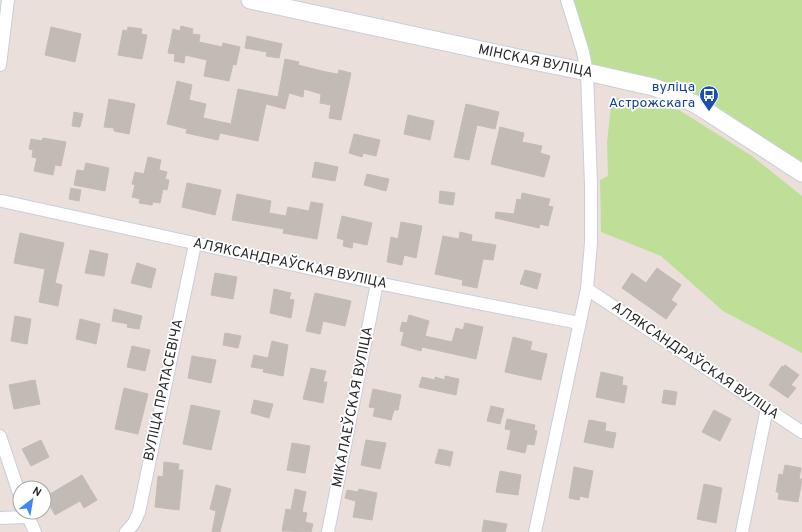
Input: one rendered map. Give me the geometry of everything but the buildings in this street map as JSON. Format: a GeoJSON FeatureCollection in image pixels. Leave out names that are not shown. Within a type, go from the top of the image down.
{"type":"FeatureCollection","features":[{"type":"Feature","properties":{"kind":"main road","name":"МІНСКАЯ ВУЛІЦА"},"geometry":{"type":"LineString","coordinates":[[250,0],[652,87],[697,105],[720,118],[802,173]]}},
{"type":"Feature","properties":{"kind":"street"},"geometry":{"type":"LineString","coordinates":[[0,65],[8,0]]}},
{"type":"Feature","properties":{"kind":"street"},"geometry":{"type":"LineString","coordinates":[[535,532],[587,289],[591,236],[591,185],[587,72],[583,52],[567,0]]}},
{"type":"Feature","properties":{"kind":"street","name":"АЛЯКСАНДРАЎСКАЯ ВУЛІЦА"},"geometry":{"type":"LineString","coordinates":[[1,204],[580,323]]}},
{"type":"Feature","properties":{"kind":"street","name":"ВУЛІЦА ПРАТАСЕВІЧА"},"geometry":{"type":"LineString","coordinates":[[126,532],[134,523],[139,512],[195,244]]}},
{"type":"Feature","properties":{"kind":"street","name":"МІКАЛАЕЎСКАЯ ВУЛІЦА"},"geometry":{"type":"LineString","coordinates":[[328,532],[377,282]]}},
{"type":"Feature","properties":{"kind":"street","name":"АЛЯКСАНДРАЎСКАЯ ВУЛІЦА"},"geometry":{"type":"LineString","coordinates":[[587,289],[802,432]]}},
{"type":"Feature","properties":{"kind":"street"},"geometry":{"type":"LineString","coordinates":[[742,532],[767,408]]}},
{"type":"Feature","properties":{"kind":"street"},"geometry":{"type":"LineString","coordinates":[[0,436],[15,480]]}},
{"type":"Feature","properties":{"kind":"street"},"geometry":{"type":"LineString","coordinates":[[0,518],[12,516]]}},
{"type":"Feature","properties":{"kind":"street"},"geometry":{"type":"LineString","coordinates":[[29,520],[35,532]]}},
{"type":"Feature","properties":{"kind":"green space"},"geometry":{"type":"Polygon","coordinates":[[[567,0],[802,0],[802,173],[720,118],[587,72],[567,0]]]}},
{"type":"Feature","properties":{"kind":"green space"},"geometry":{"type":"Polygon","coordinates":[[[612,97],[679,110],[752,156],[802,196],[802,353],[723,311],[661,256],[601,232],[600,180],[608,176],[607,142],[612,97]]]}},
{"type":"Feature","properties":{"kind":"place","name":"вуліца Астрожскага"},"geometry":{"type":"Point","coordinates":[709,112]}}]}
